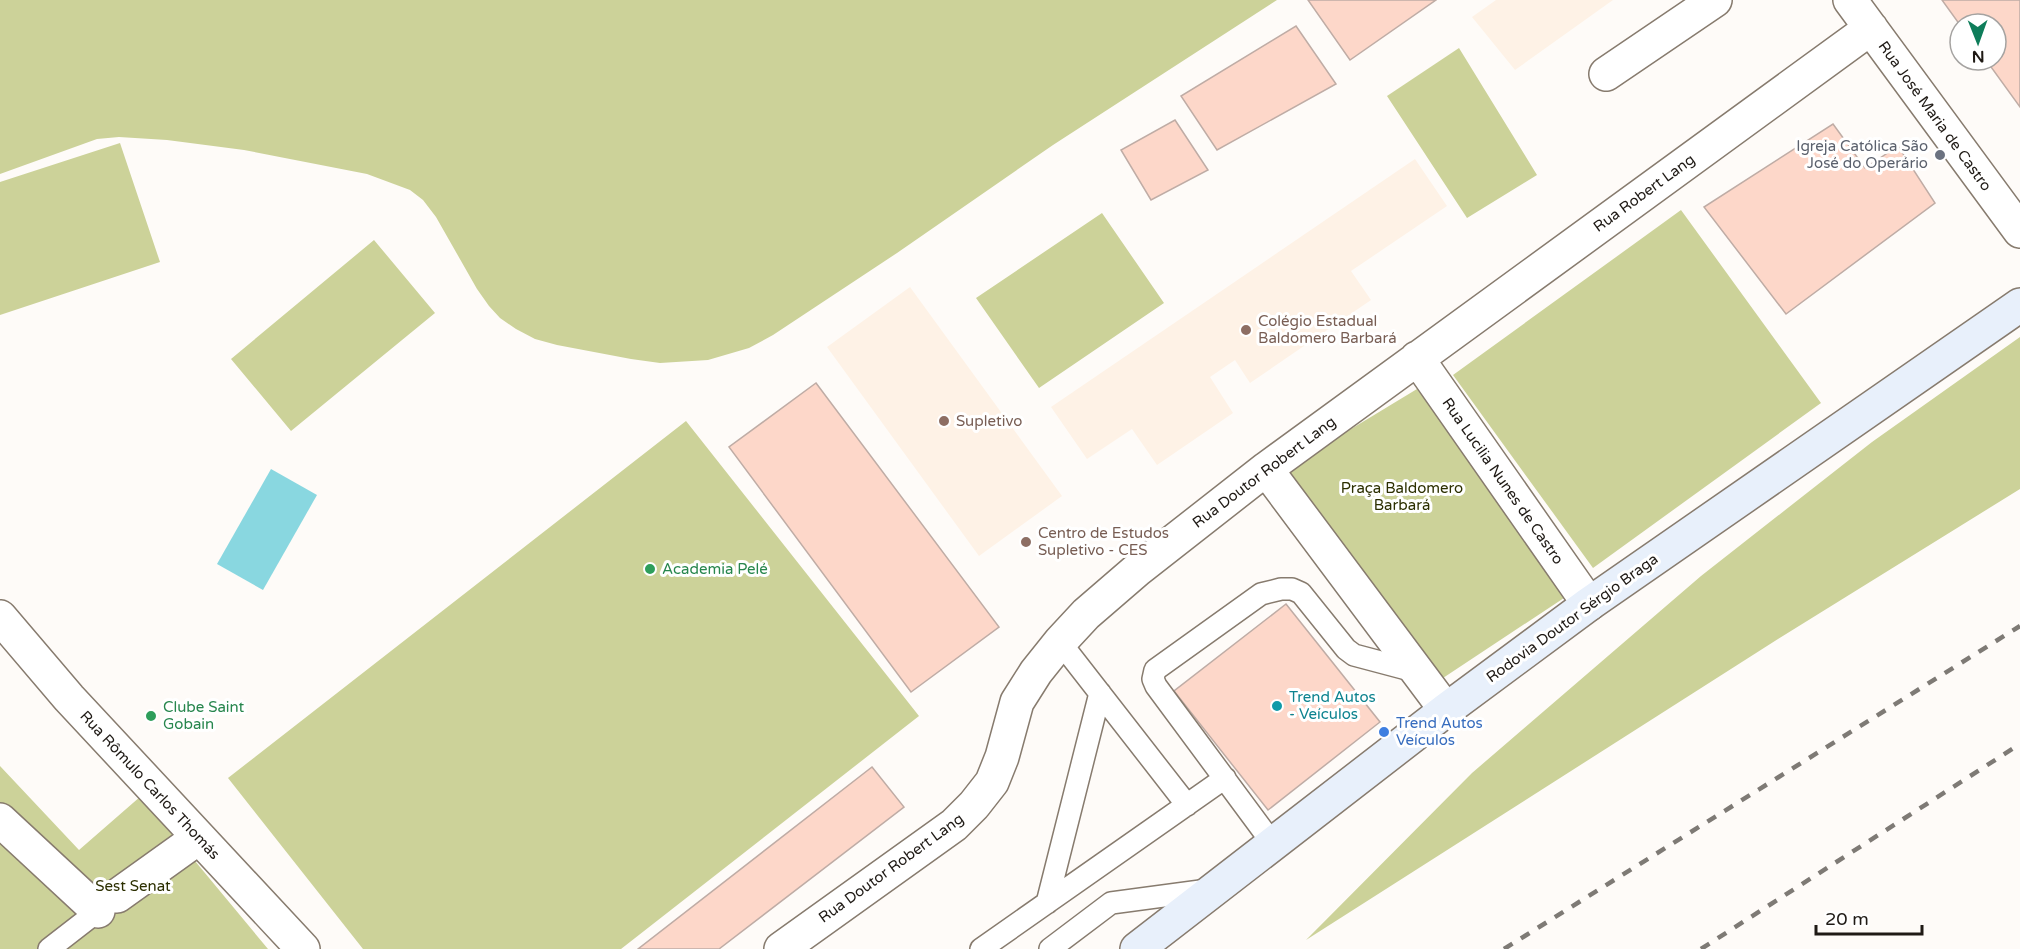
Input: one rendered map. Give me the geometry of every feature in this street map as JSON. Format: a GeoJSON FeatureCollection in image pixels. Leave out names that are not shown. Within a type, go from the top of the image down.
{"type":"FeatureCollection","features":[{"type":"Feature","properties":{"kind":"main road","name":"Rodovia Doutor Sérgio Braga"},"geometry":{"type":"LineString","coordinates":[[1137,949],[1446,710],[1589,604],[2020,305]]}},
{"type":"Feature","properties":{"kind":"street"},"geometry":{"type":"LineString","coordinates":[[1605,74],[1715,0]]}},
{"type":"Feature","properties":{"kind":"street","name":"Rua José Maria de Castro"},"geometry":{"type":"LineString","coordinates":[[1850,0],[2020,231]]}},
{"type":"Feature","properties":{"kind":"street","name":"Rua Robert Lang"},"geometry":{"type":"LineString","coordinates":[[1417,358],[1871,28]]}},
{"type":"Feature","properties":{"kind":"street","name":"Rua Doutor Robert Lang"},"geometry":{"type":"LineString","coordinates":[[781,949],[954,825],[974,805],[992,782],[1002,757],[1017,702],[1035,672],[1086,614],[1137,570],[1266,469],[1417,358]]}},
{"type":"Feature","properties":{"kind":"street","name":"Rua Lucilia Nunes de Castro"},"geometry":{"type":"LineString","coordinates":[[1417,358],[1589,604]]}},
{"type":"Feature","properties":{"kind":"street"},"geometry":{"type":"LineString","coordinates":[[1266,469],[1446,710]]}},
{"type":"Feature","properties":{"kind":"street","name":"Rua Rômulo Carlos Thomás"},"geometry":{"type":"LineString","coordinates":[[0,617],[69,698],[303,949]]}},
{"type":"Feature","properties":{"kind":"street"},"geometry":{"type":"LineString","coordinates":[[0,820],[108,903],[198,837]]}},
{"type":"Feature","properties":{"kind":"lane"},"geometry":{"type":"LineString","coordinates":[[1273,844],[1156,686],[1153,674],[1158,667],[1261,594],[1281,589],[1297,590],[1350,652],[1358,657],[1418,672]]}},
{"type":"Feature","properties":{"kind":"lane"},"geometry":{"type":"LineString","coordinates":[[1060,642],[1187,805]]}},
{"type":"Feature","properties":{"kind":"lane"},"geometry":{"type":"LineString","coordinates":[[1047,903],[1100,693]]}},
{"type":"Feature","properties":{"kind":"lane"},"geometry":{"type":"LineString","coordinates":[[981,949],[1225,778]]}},
{"type":"Feature","properties":{"kind":"lane"},"geometry":{"type":"LineString","coordinates":[[1050,949],[1111,903],[1215,889]]}},
{"type":"Feature","properties":{"kind":"lane"},"geometry":{"type":"LineString","coordinates":[[49,949],[108,903]]}},
{"type":"Feature","properties":{"kind":"shaded area"},"geometry":{"type":"Polygon","coordinates":[[[1496,0],[1613,0],[1515,70],[1472,17],[1496,0]]]}},
{"type":"Feature","properties":{"kind":"shaded area","name":"Colégio Estadual Baldomero Barbará"},"geometry":{"type":"Polygon","coordinates":[[[1415,159],[1447,206],[1351,271],[1371,300],[1250,383],[1235,360],[1210,377],[1233,413],[1157,465],[1132,429],[1087,459],[1051,407],[1415,159]]]}},
{"type":"Feature","properties":{"kind":"shaded area","name":"Supletivo"},"geometry":{"type":"Polygon","coordinates":[[[910,287],[1062,496],[979,556],[827,347],[910,287]]]}},
{"type":"Feature","properties":{"kind":"green space"},"geometry":{"type":"Polygon","coordinates":[[[0,0],[1277,0],[1053,145],[773,335],[749,348],[708,360],[660,363],[557,345],[535,339],[516,329],[500,318],[489,306],[436,217],[423,200],[410,190],[367,174],[244,150],[167,140],[119,137],[97,139],[0,174],[0,0]]]}},
{"type":"Feature","properties":{"kind":"green space"},"geometry":{"type":"Polygon","coordinates":[[[1459,48],[1537,175],[1467,218],[1387,96],[1459,48]]]}},
{"type":"Feature","properties":{"kind":"green space"},"geometry":{"type":"Polygon","coordinates":[[[120,143],[160,262],[0,315],[0,182],[120,143]]]}},
{"type":"Feature","properties":{"kind":"green space"},"geometry":{"type":"Polygon","coordinates":[[[1681,210],[1821,403],[1593,568],[1453,375],[1681,210]]]}},
{"type":"Feature","properties":{"kind":"green space"},"geometry":{"type":"Polygon","coordinates":[[[1102,213],[1164,303],[1039,388],[976,298],[1102,213]]]}},
{"type":"Feature","properties":{"kind":"green space"},"geometry":{"type":"Polygon","coordinates":[[[374,240],[435,313],[291,431],[231,359],[374,240]]]}},
{"type":"Feature","properties":{"kind":"green space"},"geometry":{"type":"Polygon","coordinates":[[[2020,337],[2020,489],[1778,639],[1306,940],[1472,773],[1701,576],[1872,442],[2020,337]]]}},
{"type":"Feature","properties":{"kind":"green space","name":"Praça Baldomero Barbará"},"geometry":{"type":"Polygon","coordinates":[[[1417,389],[1570,594],[1443,678],[1285,469],[1417,389]]]}},
{"type":"Feature","properties":{"kind":"green space","name":"Academia Pelé"},"geometry":{"type":"Polygon","coordinates":[[[686,421],[919,716],[621,949],[363,949],[228,778],[686,421]]]}},
{"type":"Feature","properties":{"kind":"green space","name":"Sest Senat"},"geometry":{"type":"Polygon","coordinates":[[[0,766],[79,850],[141,796],[268,949],[0,949],[0,766]]]}},
{"type":"Feature","properties":{"kind":"water"},"geometry":{"type":"Polygon","coordinates":[[[271,469],[317,495],[263,590],[217,564],[271,469]]]}},
{"type":"Feature","properties":{"kind":"building"},"geometry":{"type":"Polygon","coordinates":[[[1308,0],[1436,0],[1350,60],[1308,0]]]}},
{"type":"Feature","properties":{"kind":"building"},"geometry":{"type":"Polygon","coordinates":[[[1942,0],[2020,0],[2020,107],[1995,72],[2008,72],[2008,12],[1951,12],[1942,0]]]}},
{"type":"Feature","properties":{"kind":"building"},"geometry":{"type":"Polygon","coordinates":[[[1296,26],[1336,84],[1217,150],[1181,96],[1296,26]]]}},
{"type":"Feature","properties":{"kind":"building"},"geometry":{"type":"Polygon","coordinates":[[[1175,120],[1208,170],[1151,200],[1121,150],[1175,120]]]}},
{"type":"Feature","properties":{"kind":"building"},"geometry":{"type":"Polygon","coordinates":[[[1833,124],[1865,168],[1898,146],[1935,203],[1786,314],[1704,207],[1833,124]]]}},
{"type":"Feature","properties":{"kind":"building"},"geometry":{"type":"Polygon","coordinates":[[[816,383],[999,627],[911,692],[729,447],[816,383]]]}},
{"type":"Feature","properties":{"kind":"building","name":"Trend Autos - Veículos"},"geometry":{"type":"Polygon","coordinates":[[[1286,604],[1380,722],[1268,810],[1174,691],[1286,604]]]}},
{"type":"Feature","properties":{"kind":"building"},"geometry":{"type":"Polygon","coordinates":[[[872,767],[904,807],[719,949],[638,949],[872,767]]]}},
{"type":"Feature","properties":{"kind":"railway"},"geometry":{"type":"LineString","coordinates":[[1504,949],[2020,626]]}},
{"type":"Feature","properties":{"kind":"railway"},"geometry":{"type":"LineString","coordinates":[[1701,949],[2020,744]]}},
{"type":"Feature","properties":{"kind":"place","name":"Igreja Católica São José do Operário"},"geometry":{"type":"Point","coordinates":[1940,155]}},
{"type":"Feature","properties":{"kind":"place","name":"Colégio Estadual Baldomero Barbará"},"geometry":{"type":"Point","coordinates":[1246,330]}},
{"type":"Feature","properties":{"kind":"place","name":"Supletivo"},"geometry":{"type":"Point","coordinates":[944,421]}},
{"type":"Feature","properties":{"kind":"place","name":"Centro de Estudos Supletivo - CES"},"geometry":{"type":"Point","coordinates":[1026,542]}},
{"type":"Feature","properties":{"kind":"place","name":"Academia Pelé"},"geometry":{"type":"Point","coordinates":[650,569]}},
{"type":"Feature","properties":{"kind":"place","name":"Trend Autos - Veículos"},"geometry":{"type":"Point","coordinates":[1277,706]}},
{"type":"Feature","properties":{"kind":"place","name":"Clube Saint Gobain"},"geometry":{"type":"Point","coordinates":[151,716]}},
{"type":"Feature","properties":{"kind":"place","name":"Trend Autos Veículos"},"geometry":{"type":"Point","coordinates":[1384,732]}}]}
